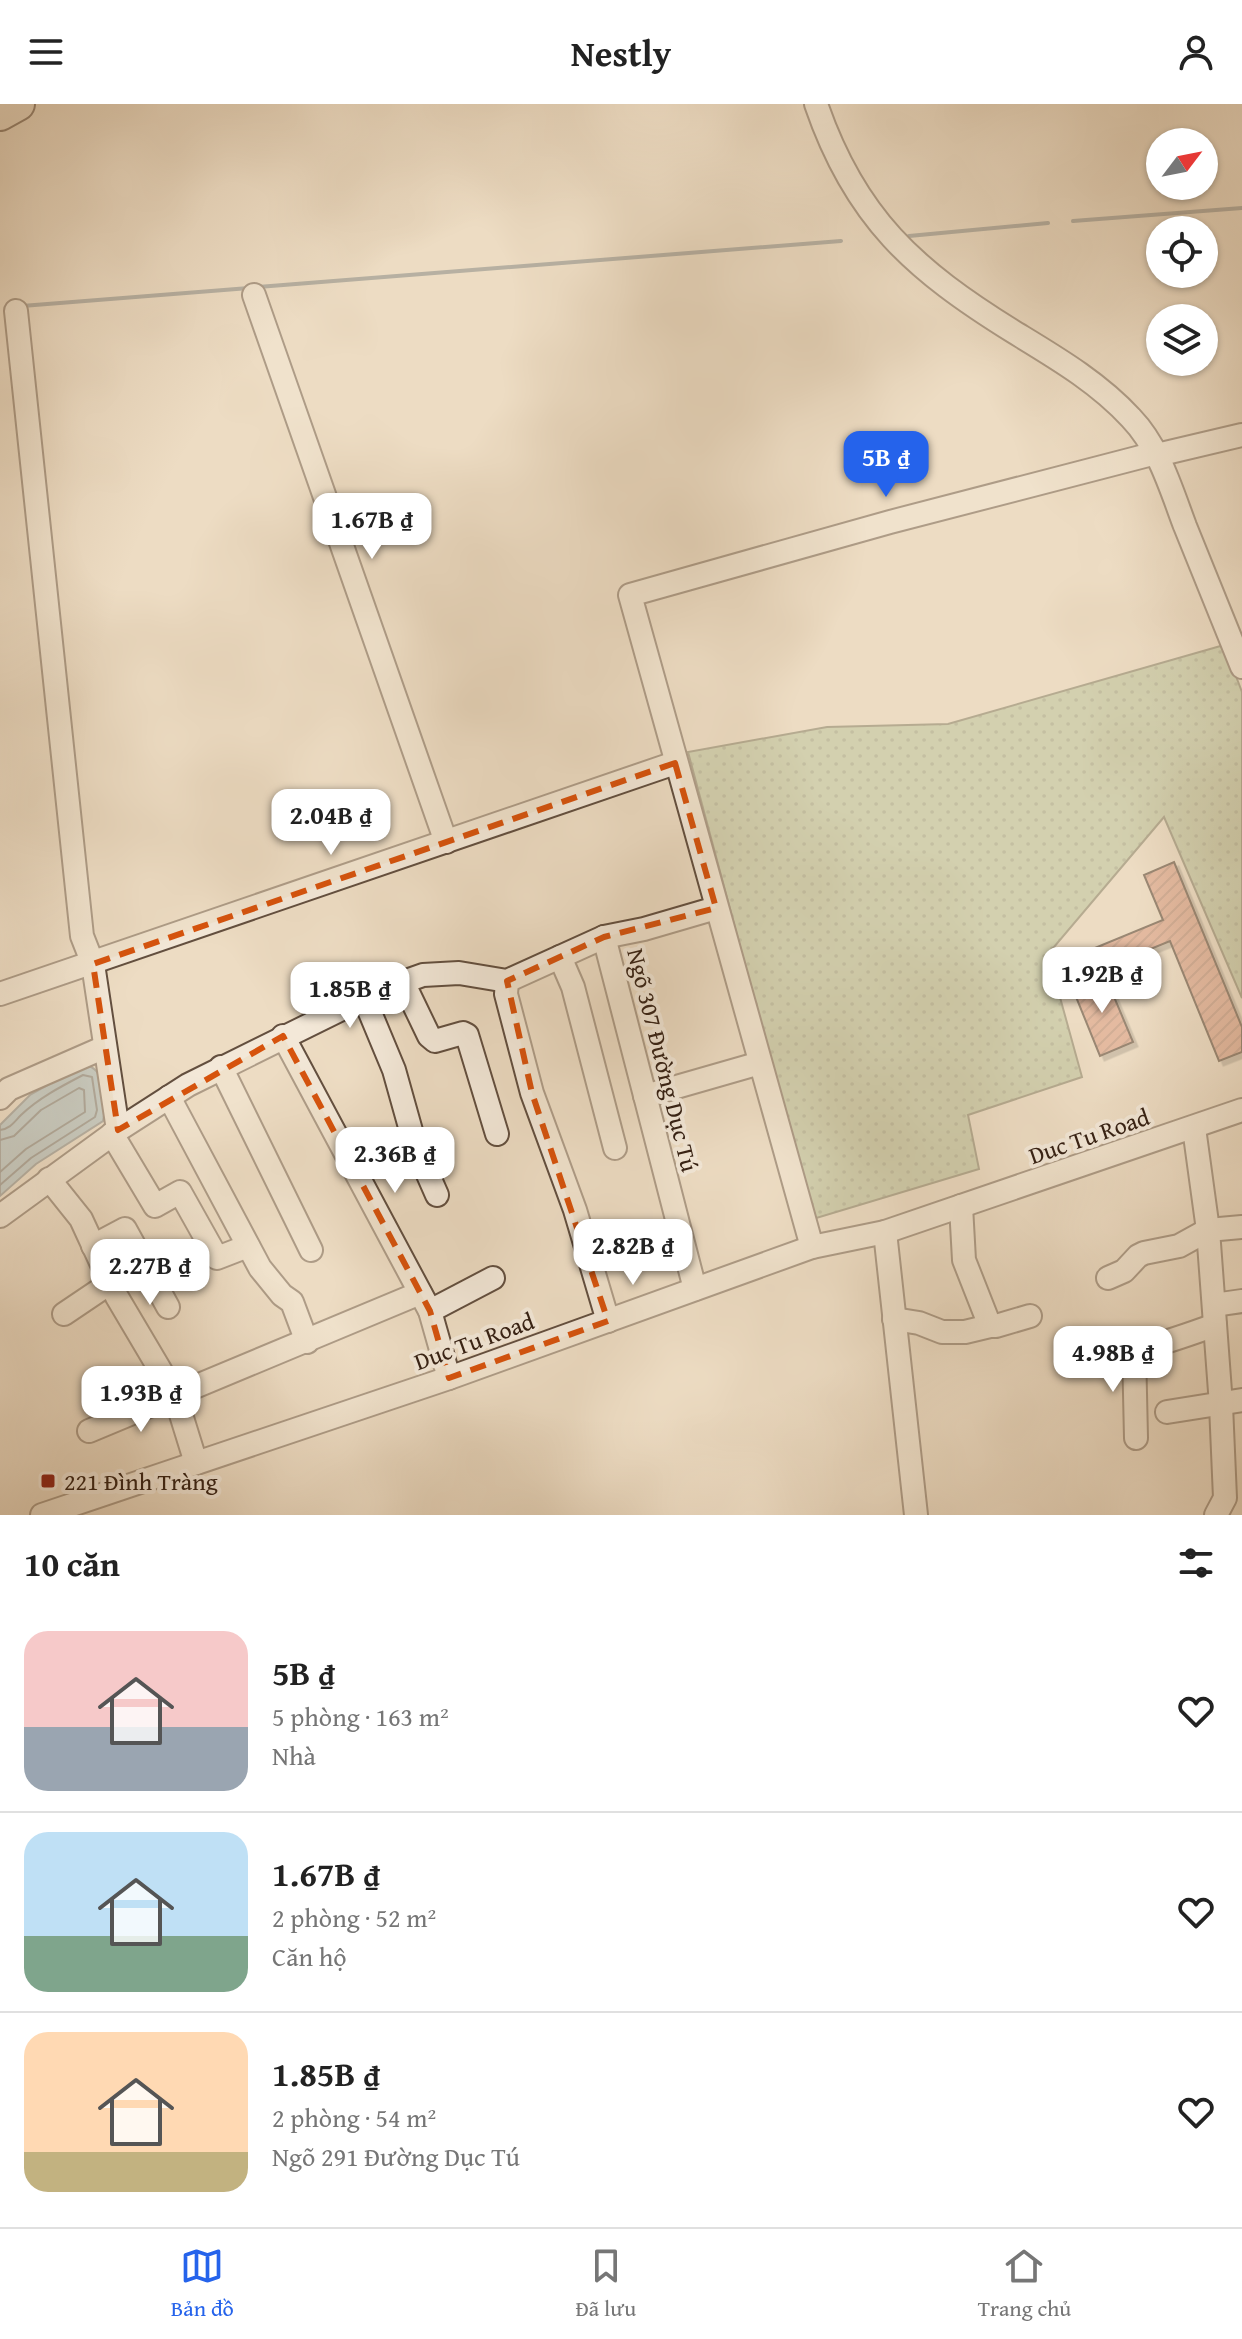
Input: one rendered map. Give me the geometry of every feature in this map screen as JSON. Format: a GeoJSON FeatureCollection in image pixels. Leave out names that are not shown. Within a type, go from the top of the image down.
{"type":"FeatureCollection","features":[{"type":"Feature","properties":{"kind":"highway"},"geometry":{"type":"LineString","coordinates":[[0,114],[18,104]]}},
{"type":"Feature","properties":{"kind":"street"},"geometry":{"type":"LineString","coordinates":[[816,104],[840,165],[891,239],[958,295],[1105,392],[1134,420],[1157,454],[1242,667]]}},
{"type":"Feature","properties":{"kind":"street"},"geometry":{"type":"LineString","coordinates":[[254,295],[446,842]]}},
{"type":"Feature","properties":{"kind":"street"},"geometry":{"type":"LineString","coordinates":[[16,311],[82,936],[93,964],[115,1132],[155,1206],[180,1192],[217,1258],[248,1246]]}},
{"type":"Feature","properties":{"kind":"street"},"geometry":{"type":"LineString","coordinates":[[812,1247],[630,595],[890,522],[1242,435]]}},
{"type":"Feature","properties":{"kind":"street"},"geometry":{"type":"LineString","coordinates":[[0,994],[675,763]]}},
{"type":"Feature","properties":{"kind":"street"},"geometry":{"type":"LineString","coordinates":[[0,1216],[115,1132],[169,1097],[221,1067],[364,998],[423,975],[459,973],[507,981],[604,937],[716,908]]}},
{"type":"Feature","properties":{"kind":"street","name":"Ngõ 307 Đường Dục Tú"},"geometry":{"type":"LineString","coordinates":[[604,937],[695,1289]]}},
{"type":"Feature","properties":{"kind":"street"},"geometry":{"type":"LineString","coordinates":[[560,957],[573,987],[615,1148]]}},
{"type":"Feature","properties":{"kind":"street"},"geometry":{"type":"LineString","coordinates":[[507,981],[506,994],[532,1093],[575,1210],[608,1321]]}},
{"type":"Feature","properties":{"kind":"street"},"geometry":{"type":"LineString","coordinates":[[403,982],[429,1036],[435,1041],[463,1033],[467,1035],[497,1134]]}},
{"type":"Feature","properties":{"kind":"street"},"geometry":{"type":"LineString","coordinates":[[364,998],[394,1070],[415,1145],[437,1195]]}},
{"type":"Feature","properties":{"kind":"street"},"geometry":{"type":"LineString","coordinates":[[283,1036],[425,1302],[449,1378]]}},
{"type":"Feature","properties":{"kind":"street"},"geometry":{"type":"LineString","coordinates":[[0,1098],[9,1089],[105,1047]]}},
{"type":"Feature","properties":{"kind":"street"},"geometry":{"type":"LineString","coordinates":[[645,1096],[760,1063]]}},
{"type":"Feature","properties":{"kind":"street"},"geometry":{"type":"LineString","coordinates":[[221,1067],[311,1250]]}},
{"type":"Feature","properties":{"kind":"street"},"geometry":{"type":"LineString","coordinates":[[169,1097],[248,1246],[273,1285],[292,1302],[307,1342]]}},
{"type":"Feature","properties":{"kind":"street","name":"Duc Tu Road"},"geometry":{"type":"LineString","coordinates":[[42,1515],[449,1378],[812,1247],[885,1232],[1242,1110]]}},
{"type":"Feature","properties":{"kind":"street"},"geometry":{"type":"LineString","coordinates":[[1194,1128],[1208,1230],[1214,1315],[1231,1402],[1226,1510]]}},
{"type":"Feature","properties":{"kind":"street"},"geometry":{"type":"LineString","coordinates":[[49,1179],[81,1219],[110,1283],[175,1395],[196,1463]]}},
{"type":"Feature","properties":{"kind":"street"},"geometry":{"type":"LineString","coordinates":[[961,1206],[964,1260],[990,1326]]}},
{"type":"Feature","properties":{"kind":"street"},"geometry":{"type":"LineString","coordinates":[[1108,1278],[1124,1271],[1138,1256],[1179,1246],[1208,1230],[1242,1227]]}},
{"type":"Feature","properties":{"kind":"street"},"geometry":{"type":"LineString","coordinates":[[93,1246],[125,1229],[168,1307]]}},
{"type":"Feature","properties":{"kind":"street"},"geometry":{"type":"LineString","coordinates":[[885,1232],[916,1515]]}},
{"type":"Feature","properties":{"kind":"street"},"geometry":{"type":"LineString","coordinates":[[89,1431],[307,1342],[493,1278]]}},
{"type":"Feature","properties":{"kind":"street"},"geometry":{"type":"LineString","coordinates":[[64,1314],[110,1283]]}},
{"type":"Feature","properties":{"kind":"street"},"geometry":{"type":"LineString","coordinates":[[1080,1360],[1111,1349],[1147,1348],[1242,1301]]}},
{"type":"Feature","properties":{"kind":"street"},"geometry":{"type":"LineString","coordinates":[[894,1319],[919,1323],[942,1332],[965,1332],[1030,1316]]}},
{"type":"Feature","properties":{"kind":"street"},"geometry":{"type":"LineString","coordinates":[[1134,1349],[1136,1438]]}},
{"type":"Feature","properties":{"kind":"street"},"geometry":{"type":"LineString","coordinates":[[1167,1412],[1231,1402]]}},
{"type":"Feature","properties":{"kind":"highlighted area"},"geometry":{"type":"Polygon","coordinates":[[[675,763],[716,908],[604,937],[507,981],[532,1093],[608,1321],[449,1378],[430,1311],[283,1036],[118,1130],[93,964],[675,763]]]}},
{"type":"Feature","properties":{"kind":"green space"},"geometry":{"type":"Polygon","coordinates":[[[1224,645],[1242,692],[1242,998],[1164,817],[1048,954],[1082,1077],[968,1115],[979,1169],[813,1219],[688,752],[827,727],[948,724],[1224,645]]]}},
{"type":"Feature","properties":{"kind":"water"},"geometry":{"type":"Polygon","coordinates":[[[80,1067],[95,1069],[102,1082],[105,1098],[103,1121],[36,1164],[0,1196],[0,1125],[30,1095],[80,1067]]]}},
{"type":"Feature","properties":{"kind":"building"},"geometry":{"type":"Polygon","coordinates":[[[1174,862],[1242,1027],[1242,1052],[1219,1061],[1170,941],[1094,972],[1085,952],[1163,920],[1144,875],[1174,862]]]}},
{"type":"Feature","properties":{"kind":"building"},"geometry":{"type":"Polygon","coordinates":[[[1104,973],[1133,1042],[1100,1056],[1072,987],[1104,973]]]}},
{"type":"Feature","properties":{"kind":"waterway"},"geometry":{"type":"LineString","coordinates":[[1073,221],[1242,208]]}},
{"type":"Feature","properties":{"kind":"waterway"},"geometry":{"type":"LineString","coordinates":[[909,236],[1048,223]]}},
{"type":"Feature","properties":{"kind":"waterway"},"geometry":{"type":"LineString","coordinates":[[258,287],[841,241]]}},
{"type":"Feature","properties":{"kind":"waterway"},"geometry":{"type":"LineString","coordinates":[[22,306],[249,288]]}},
{"type":"Feature","properties":{"kind":"place","name":"221 Đình Tràng"},"geometry":{"type":"Point","coordinates":[48,1481]}}]}
